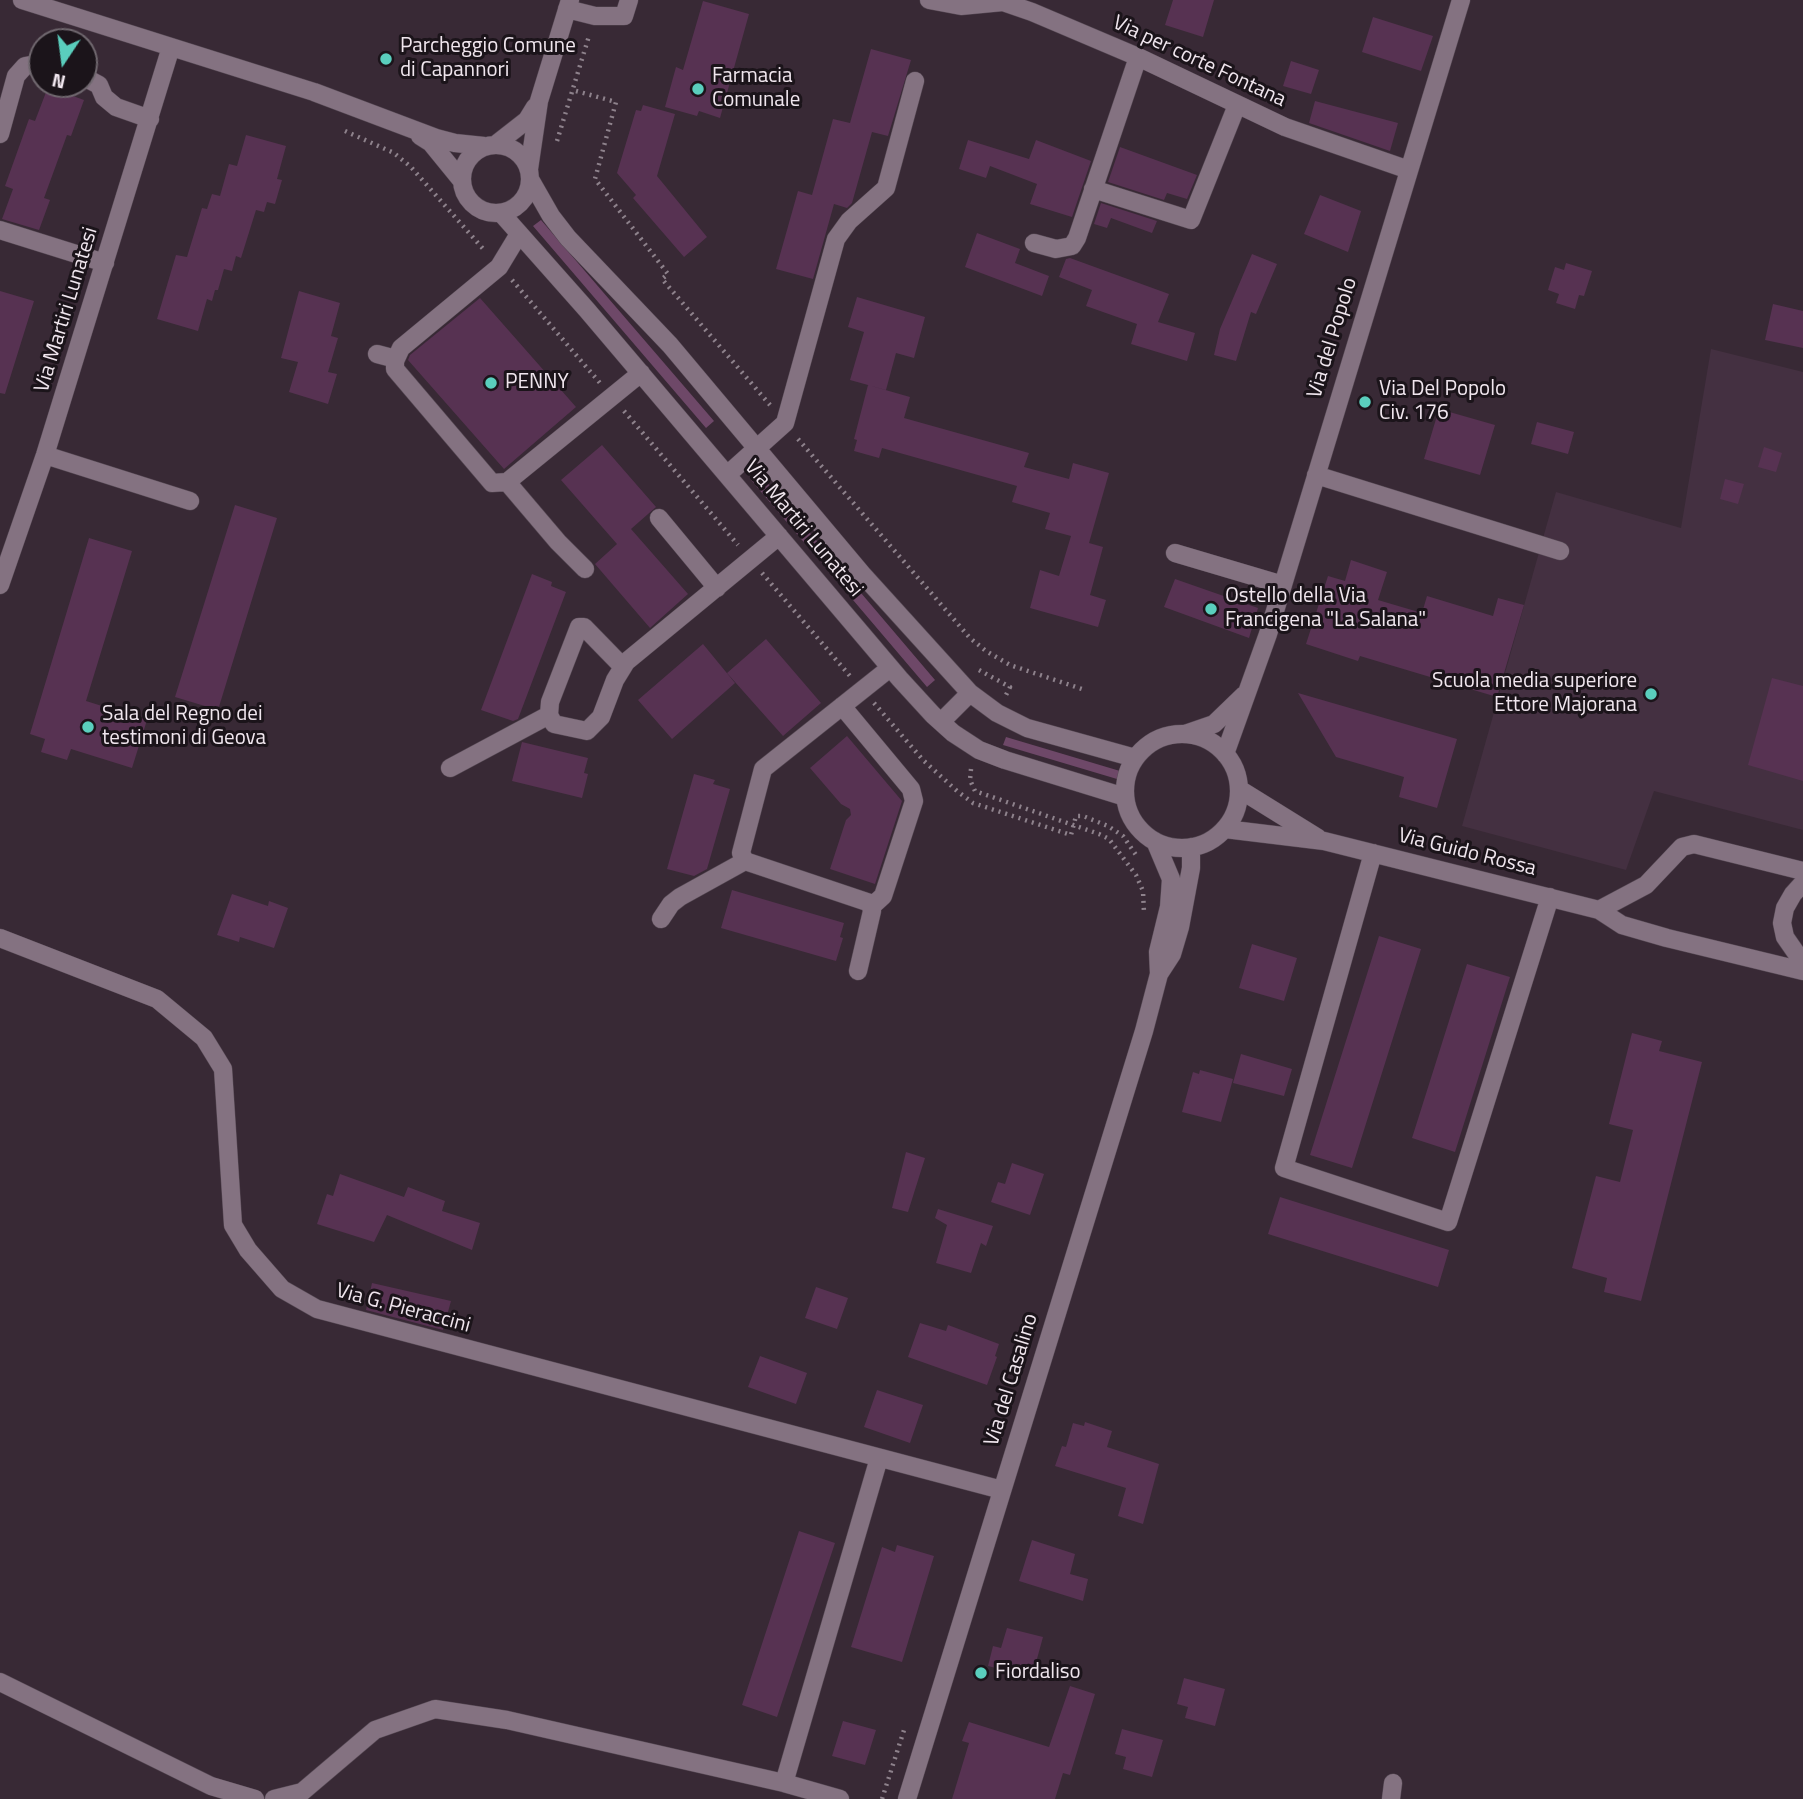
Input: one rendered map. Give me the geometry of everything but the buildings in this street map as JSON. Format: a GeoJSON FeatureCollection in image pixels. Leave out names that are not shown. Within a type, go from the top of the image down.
{"type":"FeatureCollection","features":[{"type":"Feature","properties":{"kind":"street","name":"Via Martiri Lunatesi"},"geometry":{"type":"LineString","coordinates":[[22,0],[51,4],[171,47],[314,92],[408,128],[456,143],[515,150],[524,159],[551,216],[568,238],[670,345],[863,575],[970,693],[997,713],[1027,728],[1135,758]]}},
{"type":"Feature","properties":{"kind":"street"},"geometry":{"type":"LineString","coordinates":[[501,213],[522,202],[528,192],[532,139],[539,101],[568,4],[595,16],[624,16],[629,0]]}},
{"type":"Feature","properties":{"kind":"street","name":"Via per corte Fontana"},"geometry":{"type":"LineString","coordinates":[[929,0],[961,3],[1003,2],[1032,12],[1138,57],[1285,127],[1409,170]]}},
{"type":"Feature","properties":{"kind":"street","name":"Via del Popolo"},"geometry":{"type":"LineString","coordinates":[[1225,754],[1283,585],[1461,0]]}},
{"type":"Feature","properties":{"kind":"street","name":"Via Martiri Lunatesi"},"geometry":{"type":"LineString","coordinates":[[0,584],[45,455],[171,47]]}},
{"type":"Feature","properties":{"kind":"street"},"geometry":{"type":"LineString","coordinates":[[1034,243],[1056,249],[1072,246],[1077,238],[1138,57]]}},
{"type":"Feature","properties":{"kind":"street"},"geometry":{"type":"LineString","coordinates":[[0,134],[16,76],[28,65]]}},
{"type":"Feature","properties":{"kind":"street"},"geometry":{"type":"LineString","coordinates":[[727,475],[785,423],[836,239],[849,221],[886,188],[915,81]]}},
{"type":"Feature","properties":{"kind":"street"},"geometry":{"type":"LineString","coordinates":[[98,84],[104,97],[116,107],[150,119]]}},
{"type":"Feature","properties":{"kind":"street"},"geometry":{"type":"LineString","coordinates":[[462,180],[467,160],[527,120],[539,101]]}},
{"type":"Feature","properties":{"kind":"street"},"geometry":{"type":"LineString","coordinates":[[1093,189],[1191,220],[1237,105]]}},
{"type":"Feature","properties":{"kind":"street","name":"Via Martiri Lunatesi"},"geometry":{"type":"LineString","coordinates":[[408,128],[431,143],[462,180],[469,201],[478,208],[501,213],[890,668],[940,722],[979,750],[1125,797]]}},
{"type":"Feature","properties":{"kind":"street"},"geometry":{"type":"LineString","coordinates":[[0,230],[105,263]]}},
{"type":"Feature","properties":{"kind":"street"},"geometry":{"type":"LineString","coordinates":[[519,234],[499,267],[401,348],[396,359],[395,369],[492,483],[507,482],[640,373]]}},
{"type":"Feature","properties":{"kind":"street"},"geometry":{"type":"LineString","coordinates":[[377,354],[396,359]]}},
{"type":"Feature","properties":{"kind":"street"},"geometry":{"type":"LineString","coordinates":[[45,455],[190,501]]}},
{"type":"Feature","properties":{"kind":"street"},"geometry":{"type":"LineString","coordinates":[[1315,475],[1560,551]]}},
{"type":"Feature","properties":{"kind":"street"},"geometry":{"type":"LineString","coordinates":[[507,482],[584,569]]}},
{"type":"Feature","properties":{"kind":"street"},"geometry":{"type":"LineString","coordinates":[[659,517],[717,588]]}},
{"type":"Feature","properties":{"kind":"street"},"geometry":{"type":"LineString","coordinates":[[623,667],[584,627],[579,627],[550,702],[549,715],[554,724],[587,731],[601,718],[615,680],[623,667],[626,662],[779,536]]}},
{"type":"Feature","properties":{"kind":"street"},"geometry":{"type":"LineString","coordinates":[[1175,552],[1283,585]]}},
{"type":"Feature","properties":{"kind":"street"},"geometry":{"type":"LineString","coordinates":[[858,971],[872,911],[870,903],[745,861],[741,853],[763,769],[890,668]]}},
{"type":"Feature","properties":{"kind":"street","name":"Via del Popolo"},"geometry":{"type":"LineString","coordinates":[[1185,734],[1214,724],[1249,690]]}},
{"type":"Feature","properties":{"kind":"street"},"geometry":{"type":"LineString","coordinates":[[940,722],[970,693]]}},
{"type":"Feature","properties":{"kind":"street"},"geometry":{"type":"LineString","coordinates":[[842,706],[911,789],[914,801],[883,897],[871,907]]}},
{"type":"Feature","properties":{"kind":"street"},"geometry":{"type":"LineString","coordinates":[[450,768],[549,715]]}},
{"type":"Feature","properties":{"kind":"street"},"geometry":{"type":"LineString","coordinates":[[1185,734],[1200,737],[1225,754],[1232,764],[1239,789],[1233,817],[1224,829],[1203,844],[1191,847],[1167,846],[1144,834],[1128,811],[1125,797],[1125,783],[1135,758],[1157,740],[1185,734]]}},
{"type":"Feature","properties":{"kind":"street","name":"Via Guido Rossa"},"geometry":{"type":"LineString","coordinates":[[1239,789],[1324,841]]}},
{"type":"Feature","properties":{"kind":"street","name":"Via Guido Rossa"},"geometry":{"type":"LineString","coordinates":[[1224,829],[1324,841],[1373,853],[1599,910],[1622,925],[1667,939],[1803,971]]}},
{"type":"Feature","properties":{"kind":"street","name":"Via del Casalino"},"geometry":{"type":"LineString","coordinates":[[907,1799],[1140,1044],[1159,974],[1158,952],[1169,907],[1171,879],[1155,841]]}},
{"type":"Feature","properties":{"kind":"street"},"geometry":{"type":"LineString","coordinates":[[1599,910],[1646,885],[1682,847],[1694,844],[1803,872]]}},
{"type":"Feature","properties":{"kind":"street","name":"Via del Casalino"},"geometry":{"type":"LineString","coordinates":[[1159,974],[1172,954],[1180,927],[1191,868],[1191,847]]}},
{"type":"Feature","properties":{"kind":"street"},"geometry":{"type":"LineString","coordinates":[[1373,853],[1284,1168],[1448,1222],[1550,897]]}},
{"type":"Feature","properties":{"kind":"street"},"geometry":{"type":"LineString","coordinates":[[661,919],[671,904],[680,897],[745,861]]}},
{"type":"Feature","properties":{"kind":"street"},"geometry":{"type":"LineString","coordinates":[[1803,883],[1785,908],[1782,923],[1785,937],[1803,963]]}},
{"type":"Feature","properties":{"kind":"street","name":"Via G. Pieraccini"},"geometry":{"type":"LineString","coordinates":[[0,938],[157,999],[204,1038],[223,1069],[233,1224],[248,1250],[282,1289],[317,1309],[1002,1490]]}},
{"type":"Feature","properties":{"kind":"street"},"geometry":{"type":"LineString","coordinates":[[784,1783],[880,1458]]}},
{"type":"Feature","properties":{"kind":"street"},"geometry":{"type":"LineString","coordinates":[[0,1682],[211,1786],[255,1799]]}},
{"type":"Feature","properties":{"kind":"street"},"geometry":{"type":"LineString","coordinates":[[274,1799],[302,1792],[375,1730],[435,1709],[507,1720],[784,1783],[840,1799]]}},
{"type":"Feature","properties":{"kind":"path"},"geometry":{"type":"LineString","coordinates":[[576,91],[616,102]]}},
{"type":"Feature","properties":{"kind":"path"},"geometry":{"type":"LineString","coordinates":[[345,131],[394,153],[411,167],[515,283],[923,760],[957,792],[973,803],[1070,835],[1076,816],[1108,826],[1123,836],[1141,863]]}},
{"type":"Feature","properties":{"kind":"shaded area"},"geometry":{"type":"Polygon","coordinates":[[[541,220],[714,421],[706,428],[533,226],[541,220]]]}},
{"type":"Feature","properties":{"kind":"shaded area","name":"Scuola media superiore Ettore Majorana"},"geometry":{"type":"Polygon","coordinates":[[[1711,349],[1803,372],[1803,830],[1654,791],[1626,870],[1462,826],[1556,492],[1681,528],[1711,349]]]}},
{"type":"Feature","properties":{"kind":"shaded area"},"geometry":{"type":"Polygon","coordinates":[[[759,473],[935,680],[927,687],[751,480],[759,473]]]}},
{"type":"Feature","properties":{"kind":"shaded area"},"geometry":{"type":"Polygon","coordinates":[[[1006,737],[1120,771],[1117,779],[1003,745],[1006,737]]]}},
{"type":"Feature","properties":{"kind":"place","name":"Parcheggio Comune di Capannori"},"geometry":{"type":"Point","coordinates":[386,59]}},
{"type":"Feature","properties":{"kind":"place","name":"Farmacia Comunale"},"geometry":{"type":"Point","coordinates":[698,89]}},
{"type":"Feature","properties":{"kind":"place","name":"PENNY"},"geometry":{"type":"Point","coordinates":[491,383]}},
{"type":"Feature","properties":{"kind":"place","name":"Via Del Popolo Civ. 176"},"geometry":{"type":"Point","coordinates":[1365,402]}},
{"type":"Feature","properties":{"kind":"place","name":"Ostello della Via Francigena \"La Salana\""},"geometry":{"type":"Point","coordinates":[1211,609]}},
{"type":"Feature","properties":{"kind":"place","name":"Scuola media superiore Ettore Majorana"},"geometry":{"type":"Point","coordinates":[1651,694]}},
{"type":"Feature","properties":{"kind":"place","name":"Sala del Regno dei testimoni di Geova"},"geometry":{"type":"Point","coordinates":[88,727]}},
{"type":"Feature","properties":{"kind":"place","name":"Fiordaliso"},"geometry":{"type":"Point","coordinates":[981,1673]}}]}
